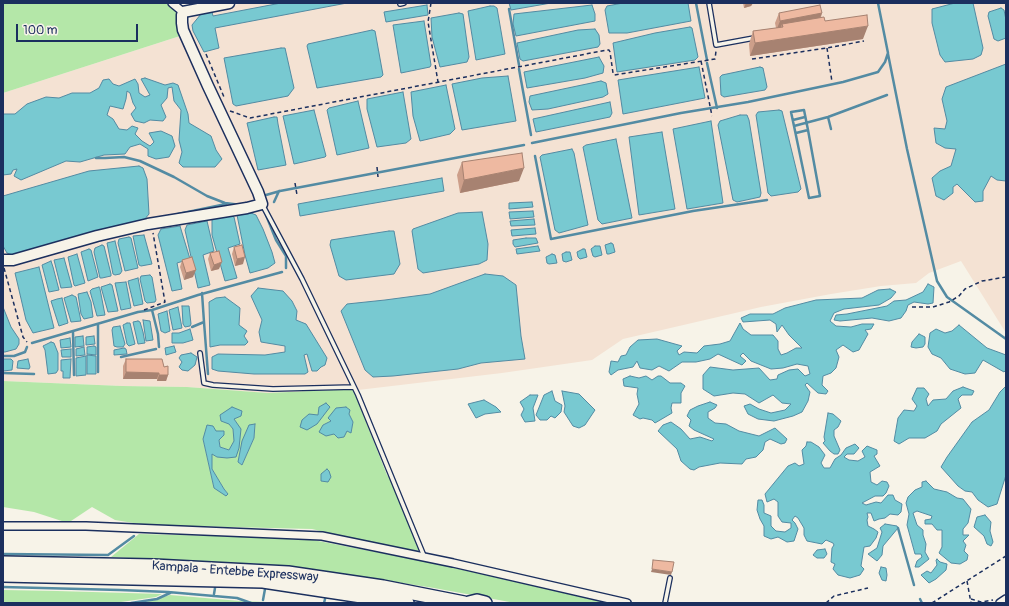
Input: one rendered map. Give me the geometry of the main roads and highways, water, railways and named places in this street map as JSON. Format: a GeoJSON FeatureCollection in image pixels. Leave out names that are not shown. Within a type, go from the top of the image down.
{"type":"FeatureCollection","features":[{"type":"Feature","properties":{"kind":"highway","name":"Kampala - Entebbe Expressway"},"geometry":{"type":"LineString","coordinates":[[3,563],[154,566],[288,573],[369,585],[464,603]]}},
{"type":"Feature","properties":{"kind":"highway"},"geometry":{"type":"LineString","coordinates":[[3,575],[263,581],[407,603]]}},
{"type":"Feature","properties":{"kind":"highway"},"geometry":{"type":"LineString","coordinates":[[469,603],[477,601],[485,603]]}},
{"type":"Feature","properties":{"kind":"water"},"geometry":{"type":"Polygon","coordinates":[[[281,3],[347,3],[215,28],[219,48],[204,52],[193,31],[192,25],[201,14],[212,12],[213,16],[281,3]]]}},
{"type":"Feature","properties":{"kind":"water"},"geometry":{"type":"Polygon","coordinates":[[[509,3],[551,3],[511,10],[509,3]]]}},
{"type":"Feature","properties":{"kind":"water"},"geometry":{"type":"Polygon","coordinates":[[[623,3],[688,3],[691,21],[627,33],[609,33],[605,10],[607,6],[623,3]]]}},
{"type":"Feature","properties":{"kind":"water"},"geometry":{"type":"Polygon","coordinates":[[[955,3],[973,3],[983,48],[981,55],[973,59],[945,62],[940,55],[932,23],[932,9],[955,3]]]}},
{"type":"Feature","properties":{"kind":"water"},"geometry":{"type":"Polygon","coordinates":[[[427,5],[428,15],[386,22],[384,12],[427,5]]]}},
{"type":"Feature","properties":{"kind":"water"},"geometry":{"type":"Polygon","coordinates":[[[592,5],[595,14],[595,21],[516,36],[513,24],[514,14],[592,5]]]}},
{"type":"Feature","properties":{"kind":"water"},"geometry":{"type":"Polygon","coordinates":[[[490,6],[497,8],[505,54],[476,60],[468,11],[490,6]]]}},
{"type":"Feature","properties":{"kind":"water"},"geometry":{"type":"Polygon","coordinates":[[[1001,8],[1004,10],[1006,20],[1006,38],[998,41],[994,39],[988,16],[989,12],[1001,8]]]}},
{"type":"Feature","properties":{"kind":"water"},"geometry":{"type":"Polygon","coordinates":[[[459,13],[463,14],[469,57],[467,62],[440,67],[432,37],[431,18],[459,13]]]}},
{"type":"Feature","properties":{"kind":"water"},"geometry":{"type":"Polygon","coordinates":[[[424,21],[431,65],[430,67],[401,73],[393,25],[424,21]]]}},
{"type":"Feature","properties":{"kind":"water"},"geometry":{"type":"Polygon","coordinates":[[[690,27],[692,28],[698,57],[695,60],[617,72],[613,43],[655,33],[690,27]]]}},
{"type":"Feature","properties":{"kind":"water"},"geometry":{"type":"Polygon","coordinates":[[[595,29],[599,35],[600,44],[598,47],[523,61],[520,59],[517,43],[578,30],[595,29]]]}},
{"type":"Feature","properties":{"kind":"water"},"geometry":{"type":"Polygon","coordinates":[[[372,30],[375,31],[383,75],[381,77],[317,88],[307,46],[308,44],[372,30]]]}},
{"type":"Feature","properties":{"kind":"water"},"geometry":{"type":"Polygon","coordinates":[[[285,48],[294,88],[288,96],[236,106],[233,104],[224,58],[285,48]]]}},
{"type":"Feature","properties":{"kind":"water"},"geometry":{"type":"Polygon","coordinates":[[[599,57],[604,66],[603,73],[585,78],[527,88],[524,72],[599,57]]]}},
{"type":"Feature","properties":{"kind":"water"},"geometry":{"type":"Polygon","coordinates":[[[1006,64],[1006,181],[997,180],[991,176],[983,191],[983,201],[975,202],[957,184],[953,187],[953,193],[944,200],[936,196],[932,178],[940,171],[951,166],[956,149],[945,148],[936,143],[934,128],[945,129],[947,121],[942,99],[946,87],[1006,64]]]}},
{"type":"Feature","properties":{"kind":"water"},"geometry":{"type":"Polygon","coordinates":[[[699,67],[705,98],[623,114],[618,80],[699,67]]]}},
{"type":"Feature","properties":{"kind":"water"},"geometry":{"type":"Polygon","coordinates":[[[760,67],[763,68],[767,87],[765,90],[724,97],[721,95],[720,77],[722,75],[760,67]]]}},
{"type":"Feature","properties":{"kind":"water"},"geometry":{"type":"Polygon","coordinates":[[[508,76],[516,121],[462,130],[452,84],[482,78],[508,76]]]}},
{"type":"Feature","properties":{"kind":"water"},"geometry":{"type":"Polygon","coordinates":[[[145,78],[165,85],[173,83],[178,85],[188,114],[189,123],[211,136],[216,150],[222,159],[215,167],[183,167],[179,163],[182,152],[179,140],[181,110],[174,101],[172,87],[168,88],[167,98],[161,105],[166,117],[163,121],[150,120],[144,123],[135,121],[131,114],[136,108],[130,93],[127,91],[123,109],[110,106],[107,115],[113,119],[119,129],[127,130],[132,126],[138,128],[135,134],[150,146],[154,142],[149,133],[161,131],[172,136],[175,146],[169,157],[156,159],[148,156],[148,149],[140,144],[130,147],[125,154],[104,155],[80,162],[66,161],[21,180],[14,176],[17,169],[13,170],[11,174],[3,175],[3,114],[15,114],[27,104],[46,97],[59,98],[72,93],[90,93],[99,88],[103,80],[109,79],[113,84],[119,86],[135,79],[138,84],[139,93],[145,97],[150,95],[141,79],[145,78]]]}},
{"type":"Feature","properties":{"kind":"water"},"geometry":{"type":"Polygon","coordinates":[[[601,81],[606,83],[608,94],[603,97],[548,109],[532,110],[529,102],[530,96],[601,81]]]}},
{"type":"Feature","properties":{"kind":"water"},"geometry":{"type":"Polygon","coordinates":[[[446,85],[455,129],[450,134],[420,141],[413,116],[411,92],[446,85]]]}},
{"type":"Feature","properties":{"kind":"water"},"geometry":{"type":"Polygon","coordinates":[[[403,92],[411,139],[406,143],[377,147],[367,109],[367,99],[403,92]]]}},
{"type":"Feature","properties":{"kind":"water"},"geometry":{"type":"Polygon","coordinates":[[[358,101],[369,148],[337,155],[327,110],[329,108],[358,101]]]}},
{"type":"Feature","properties":{"kind":"water"},"geometry":{"type":"Polygon","coordinates":[[[610,102],[612,113],[610,117],[536,132],[533,119],[610,102]]]}},
{"type":"Feature","properties":{"kind":"water"},"geometry":{"type":"Polygon","coordinates":[[[314,110],[326,156],[294,164],[283,116],[314,110]]]}},
{"type":"Feature","properties":{"kind":"water"},"geometry":{"type":"Polygon","coordinates":[[[782,111],[801,189],[798,192],[771,196],[768,193],[756,115],[758,112],[782,111]]]}},
{"type":"Feature","properties":{"kind":"water"},"geometry":{"type":"Polygon","coordinates":[[[740,115],[747,115],[749,120],[761,193],[760,197],[737,202],[733,200],[718,125],[720,121],[740,115]]]}},
{"type":"Feature","properties":{"kind":"water"},"geometry":{"type":"Polygon","coordinates":[[[277,117],[286,165],[258,170],[247,123],[277,117]]]}},
{"type":"Feature","properties":{"kind":"water"},"geometry":{"type":"Polygon","coordinates":[[[711,121],[723,203],[687,209],[673,129],[711,121]]]}},
{"type":"Feature","properties":{"kind":"water"},"geometry":{"type":"Polygon","coordinates":[[[662,132],[675,209],[639,215],[629,137],[662,132]]]}},
{"type":"Feature","properties":{"kind":"water"},"geometry":{"type":"Polygon","coordinates":[[[616,139],[632,218],[602,224],[598,220],[583,147],[586,145],[616,139]]]}},
{"type":"Feature","properties":{"kind":"water"},"geometry":{"type":"Polygon","coordinates":[[[572,149],[588,225],[559,233],[555,230],[540,157],[542,155],[572,149]]]}},
{"type":"Feature","properties":{"kind":"water"},"geometry":{"type":"Polygon","coordinates":[[[139,166],[143,168],[147,179],[149,214],[144,220],[15,256],[7,253],[3,246],[3,196],[89,171],[139,166]]]}},
{"type":"Feature","properties":{"kind":"water"},"geometry":{"type":"Polygon","coordinates":[[[442,178],[444,191],[300,216],[298,204],[442,178]]]}},
{"type":"Feature","properties":{"kind":"water"},"geometry":{"type":"Polygon","coordinates":[[[532,202],[533,207],[509,209],[509,203],[532,202]]]}},
{"type":"Feature","properties":{"kind":"water"},"geometry":{"type":"Polygon","coordinates":[[[533,211],[534,217],[510,219],[509,212],[533,211]]]}},
{"type":"Feature","properties":{"kind":"water"},"geometry":{"type":"Polygon","coordinates":[[[482,212],[488,244],[487,260],[479,264],[423,273],[418,269],[412,231],[413,229],[458,213],[482,212]]]}},
{"type":"Feature","properties":{"kind":"water"},"geometry":{"type":"Polygon","coordinates":[[[251,213],[256,215],[263,229],[275,263],[268,268],[250,273],[237,215],[251,213]]]}},
{"type":"Feature","properties":{"kind":"water"},"geometry":{"type":"Polygon","coordinates":[[[230,215],[234,217],[240,244],[228,248],[237,278],[225,281],[212,235],[212,219],[230,215]]]}},
{"type":"Feature","properties":{"kind":"water"},"geometry":{"type":"Polygon","coordinates":[[[534,219],[535,225],[511,226],[510,221],[534,219]]]}},
{"type":"Feature","properties":{"kind":"water"},"geometry":{"type":"Polygon","coordinates":[[[207,221],[214,251],[203,255],[210,285],[198,288],[185,230],[187,225],[207,221]]]}},
{"type":"Feature","properties":{"kind":"water"},"geometry":{"type":"Polygon","coordinates":[[[180,226],[190,259],[177,263],[182,289],[172,291],[158,235],[161,229],[180,226]]]}},
{"type":"Feature","properties":{"kind":"water"},"geometry":{"type":"Polygon","coordinates":[[[535,228],[536,234],[512,236],[511,230],[535,228]]]}},
{"type":"Feature","properties":{"kind":"water"},"geometry":{"type":"Polygon","coordinates":[[[394,231],[400,264],[394,274],[346,280],[339,276],[330,245],[331,240],[394,231]]]}},
{"type":"Feature","properties":{"kind":"water"},"geometry":{"type":"Polygon","coordinates":[[[144,235],[152,264],[141,266],[139,265],[133,236],[144,235]]]}},
{"type":"Feature","properties":{"kind":"water"},"geometry":{"type":"Polygon","coordinates":[[[131,238],[138,268],[125,271],[118,243],[119,239],[131,238]]]}},
{"type":"Feature","properties":{"kind":"water"},"geometry":{"type":"Polygon","coordinates":[[[536,238],[538,243],[515,247],[513,244],[513,240],[536,238]]]}},
{"type":"Feature","properties":{"kind":"water"},"geometry":{"type":"Polygon","coordinates":[[[115,241],[122,271],[120,274],[115,275],[113,274],[107,243],[115,241]]]}},
{"type":"Feature","properties":{"kind":"water"},"geometry":{"type":"Polygon","coordinates":[[[611,243],[613,244],[615,252],[607,254],[605,245],[611,243]]]}},
{"type":"Feature","properties":{"kind":"water"},"geometry":{"type":"Polygon","coordinates":[[[102,245],[104,246],[111,276],[100,278],[94,252],[95,248],[102,245]]]}},
{"type":"Feature","properties":{"kind":"water"},"geometry":{"type":"Polygon","coordinates":[[[538,246],[540,251],[517,254],[516,249],[538,246]]]}},
{"type":"Feature","properties":{"kind":"water"},"geometry":{"type":"Polygon","coordinates":[[[595,246],[600,246],[602,255],[595,257],[593,256],[591,249],[595,246]]]}},
{"type":"Feature","properties":{"kind":"water"},"geometry":{"type":"Polygon","coordinates":[[[89,249],[91,250],[98,277],[88,281],[81,252],[89,249]]]}},
{"type":"Feature","properties":{"kind":"water"},"geometry":{"type":"Polygon","coordinates":[[[585,249],[587,257],[580,259],[577,252],[585,249]]]}},
{"type":"Feature","properties":{"kind":"water"},"geometry":{"type":"Polygon","coordinates":[[[570,252],[572,260],[566,262],[563,261],[562,254],[570,252]]]}},
{"type":"Feature","properties":{"kind":"water"},"geometry":{"type":"Polygon","coordinates":[[[77,254],[85,283],[75,286],[68,257],[77,254]]]}},
{"type":"Feature","properties":{"kind":"water"},"geometry":{"type":"Polygon","coordinates":[[[552,254],[555,255],[557,263],[549,264],[547,263],[546,257],[552,254]]]}},
{"type":"Feature","properties":{"kind":"water"},"geometry":{"type":"Polygon","coordinates":[[[64,258],[72,287],[61,288],[54,260],[64,258]]]}},
{"type":"Feature","properties":{"kind":"water"},"geometry":{"type":"Polygon","coordinates":[[[51,261],[59,290],[49,292],[42,265],[51,261]]]}},
{"type":"Feature","properties":{"kind":"water"},"geometry":{"type":"Polygon","coordinates":[[[39,267],[54,328],[33,333],[26,320],[15,273],[39,267]]]}},
{"type":"Feature","properties":{"kind":"water"},"geometry":{"type":"Polygon","coordinates":[[[485,274],[503,276],[516,285],[525,359],[481,363],[458,369],[393,376],[373,377],[365,370],[341,311],[347,304],[430,294],[485,274]]]}},
{"type":"Feature","properties":{"kind":"water"},"geometry":{"type":"Polygon","coordinates":[[[150,275],[152,277],[156,300],[155,302],[147,303],[145,301],[140,279],[141,276],[150,275]]]}},
{"type":"Feature","properties":{"kind":"water"},"geometry":{"type":"Polygon","coordinates":[[[138,278],[143,304],[134,306],[128,281],[138,278]]]}},
{"type":"Feature","properties":{"kind":"water"},"geometry":{"type":"Polygon","coordinates":[[[126,282],[131,308],[121,310],[115,283],[126,282]]]}},
{"type":"Feature","properties":{"kind":"water"},"geometry":{"type":"Polygon","coordinates":[[[110,284],[112,285],[118,311],[108,312],[101,287],[110,284]]]}},
{"type":"Feature","properties":{"kind":"water"},"geometry":{"type":"Polygon","coordinates":[[[928,284],[934,287],[933,303],[928,304],[914,302],[908,305],[901,318],[889,321],[872,318],[840,321],[834,320],[836,315],[887,306],[894,301],[906,300],[923,292],[928,284]]]}},
{"type":"Feature","properties":{"kind":"water"},"geometry":{"type":"Polygon","coordinates":[[[99,287],[105,315],[97,316],[90,291],[99,287]]]}},
{"type":"Feature","properties":{"kind":"water"},"geometry":{"type":"Polygon","coordinates":[[[258,288],[283,291],[292,301],[297,311],[296,320],[306,324],[327,358],[325,365],[317,371],[312,371],[307,354],[304,355],[308,372],[305,374],[254,374],[218,371],[212,369],[212,357],[218,354],[265,355],[285,352],[285,346],[261,342],[259,332],[262,320],[251,296],[258,288]]]}},
{"type":"Feature","properties":{"kind":"water"},"geometry":{"type":"Polygon","coordinates":[[[890,289],[896,292],[891,298],[879,305],[844,309],[834,313],[830,321],[836,326],[851,327],[862,324],[874,324],[871,329],[865,330],[868,334],[859,350],[853,352],[843,345],[836,350],[839,357],[836,368],[831,373],[823,376],[822,385],[828,391],[826,394],[818,393],[807,383],[805,385],[810,392],[808,401],[802,412],[793,416],[774,421],[758,419],[748,414],[744,406],[750,404],[771,413],[785,410],[791,404],[782,403],[773,395],[759,403],[745,394],[733,393],[714,396],[703,389],[703,375],[710,367],[733,370],[759,368],[770,380],[777,379],[778,375],[789,370],[798,369],[805,376],[810,374],[808,366],[797,364],[783,368],[771,369],[751,361],[743,353],[740,356],[746,361],[742,365],[718,354],[710,359],[696,362],[682,362],[669,371],[659,366],[652,370],[640,368],[637,361],[633,367],[618,370],[611,375],[609,372],[611,361],[618,362],[621,356],[626,355],[630,347],[638,340],[657,339],[682,346],[677,351],[679,355],[684,352],[697,353],[704,346],[730,341],[740,323],[743,329],[751,335],[773,335],[778,341],[778,349],[781,355],[796,348],[802,348],[789,335],[782,325],[777,332],[776,324],[770,320],[743,322],[741,318],[750,314],[773,314],[785,308],[816,300],[862,298],[878,290],[890,289]]]}},
{"type":"Feature","properties":{"kind":"water"},"geometry":{"type":"Polygon","coordinates":[[[87,292],[91,302],[93,317],[84,319],[81,314],[78,294],[87,292]]]}},
{"type":"Feature","properties":{"kind":"water"},"geometry":{"type":"Polygon","coordinates":[[[72,295],[76,297],[81,321],[71,322],[64,298],[72,295]]]}},
{"type":"Feature","properties":{"kind":"water"},"geometry":{"type":"Polygon","coordinates":[[[225,297],[240,308],[239,325],[247,331],[244,336],[248,342],[245,345],[220,345],[210,347],[209,302],[216,298],[225,297]]]}},
{"type":"Feature","properties":{"kind":"water"},"geometry":{"type":"Polygon","coordinates":[[[62,298],[68,323],[59,326],[51,301],[62,298]]]}},
{"type":"Feature","properties":{"kind":"water"},"geometry":{"type":"Polygon","coordinates":[[[182,306],[189,306],[190,326],[185,327],[183,324],[182,306]]]}},
{"type":"Feature","properties":{"kind":"water"},"geometry":{"type":"Polygon","coordinates":[[[3,307],[11,327],[19,339],[19,344],[16,349],[5,352],[3,352],[3,307]]]}},
{"type":"Feature","properties":{"kind":"water"},"geometry":{"type":"Polygon","coordinates":[[[178,307],[182,328],[173,330],[169,310],[178,307]]]}},
{"type":"Feature","properties":{"kind":"water"},"geometry":{"type":"Polygon","coordinates":[[[167,311],[170,331],[165,333],[161,331],[158,314],[167,311]]]}},
{"type":"Feature","properties":{"kind":"water"},"geometry":{"type":"Polygon","coordinates":[[[143,320],[150,321],[153,340],[146,341],[143,320]]]}},
{"type":"Feature","properties":{"kind":"water"},"geometry":{"type":"Polygon","coordinates":[[[133,322],[140,322],[145,343],[138,344],[133,322]]]}},
{"type":"Feature","properties":{"kind":"water"},"geometry":{"type":"Polygon","coordinates":[[[130,323],[135,344],[129,346],[127,344],[123,325],[130,323]]]}},
{"type":"Feature","properties":{"kind":"water"},"geometry":{"type":"Polygon","coordinates":[[[959,325],[987,348],[1006,355],[1006,370],[1004,372],[983,360],[975,373],[965,374],[950,369],[941,358],[932,354],[928,347],[930,333],[936,329],[945,333],[952,331],[959,325]]]}},
{"type":"Feature","properties":{"kind":"water"},"geometry":{"type":"Polygon","coordinates":[[[120,326],[125,344],[123,347],[117,347],[114,346],[112,330],[113,327],[120,326]]]}},
{"type":"Feature","properties":{"kind":"water"},"geometry":{"type":"Polygon","coordinates":[[[190,329],[193,340],[183,343],[172,343],[172,333],[179,333],[190,329]]]}},
{"type":"Feature","properties":{"kind":"water"},"geometry":{"type":"Polygon","coordinates":[[[919,334],[925,337],[925,344],[923,347],[911,347],[912,342],[919,334]]]}},
{"type":"Feature","properties":{"kind":"water"},"geometry":{"type":"Polygon","coordinates":[[[83,336],[84,346],[75,347],[75,337],[83,336]]]}},
{"type":"Feature","properties":{"kind":"water"},"geometry":{"type":"Polygon","coordinates":[[[94,336],[95,344],[86,345],[86,337],[94,336]]]}},
{"type":"Feature","properties":{"kind":"water"},"geometry":{"type":"Polygon","coordinates":[[[70,338],[71,347],[61,348],[60,340],[70,338]]]}},
{"type":"Feature","properties":{"kind":"water"},"geometry":{"type":"Polygon","coordinates":[[[51,342],[54,343],[58,353],[58,370],[56,373],[48,374],[45,350],[43,346],[51,342]]]}},
{"type":"Feature","properties":{"kind":"water"},"geometry":{"type":"Polygon","coordinates":[[[174,346],[176,352],[166,355],[165,348],[174,346]]]}},
{"type":"Feature","properties":{"kind":"water"},"geometry":{"type":"Polygon","coordinates":[[[84,347],[85,355],[76,356],[76,349],[84,347]]]}},
{"type":"Feature","properties":{"kind":"water"},"geometry":{"type":"Polygon","coordinates":[[[87,347],[96,347],[96,355],[87,354],[87,347]]]}},
{"type":"Feature","properties":{"kind":"water"},"geometry":{"type":"Polygon","coordinates":[[[71,349],[71,357],[62,357],[61,350],[71,349]]]}},
{"type":"Feature","properties":{"kind":"water"},"geometry":{"type":"Polygon","coordinates":[[[126,349],[127,354],[114,355],[114,350],[126,349]]]}},
{"type":"Feature","properties":{"kind":"water"},"geometry":{"type":"Polygon","coordinates":[[[191,353],[197,357],[195,365],[188,371],[182,370],[179,367],[182,362],[179,358],[181,355],[191,353]]]}},
{"type":"Feature","properties":{"kind":"water"},"geometry":{"type":"Polygon","coordinates":[[[87,355],[96,356],[96,374],[87,374],[87,355]]]}},
{"type":"Feature","properties":{"kind":"water"},"geometry":{"type":"Polygon","coordinates":[[[86,356],[86,375],[76,376],[76,358],[86,356]]]}},
{"type":"Feature","properties":{"kind":"water"},"geometry":{"type":"Polygon","coordinates":[[[3,359],[11,359],[13,361],[12,370],[3,371],[3,359]]]}},
{"type":"Feature","properties":{"kind":"water"},"geometry":{"type":"Polygon","coordinates":[[[28,359],[29,369],[17,368],[18,361],[28,359]]]}},
{"type":"Feature","properties":{"kind":"water"},"geometry":{"type":"Polygon","coordinates":[[[71,359],[70,378],[63,378],[63,371],[61,371],[61,360],[71,359]]]}},
{"type":"Feature","properties":{"kind":"water"},"geometry":{"type":"Polygon","coordinates":[[[630,376],[639,378],[646,376],[652,380],[658,376],[661,376],[670,383],[681,383],[685,386],[681,393],[681,403],[672,403],[672,413],[655,423],[652,420],[643,418],[640,419],[633,415],[639,404],[637,394],[638,388],[624,386],[623,379],[630,376]]]}},
{"type":"Feature","properties":{"kind":"water"},"geometry":{"type":"Polygon","coordinates":[[[1006,386],[1006,475],[997,504],[988,507],[978,500],[972,492],[965,491],[958,486],[941,467],[972,422],[989,410],[1000,392],[1006,386]]]}},
{"type":"Feature","properties":{"kind":"water"},"geometry":{"type":"Polygon","coordinates":[[[963,387],[974,391],[972,395],[962,395],[958,399],[961,408],[941,424],[937,431],[925,438],[909,438],[899,444],[894,441],[898,418],[904,410],[914,411],[917,406],[912,399],[917,388],[924,388],[929,394],[926,399],[928,406],[933,400],[946,399],[953,391],[963,387]]]}},
{"type":"Feature","properties":{"kind":"water"},"geometry":{"type":"Polygon","coordinates":[[[552,391],[555,401],[562,405],[561,412],[555,418],[551,416],[547,420],[540,420],[536,415],[544,395],[552,391]]]}},
{"type":"Feature","properties":{"kind":"water"},"geometry":{"type":"Polygon","coordinates":[[[562,391],[579,394],[595,410],[585,425],[579,428],[573,426],[564,412],[565,406],[562,391]]]}},
{"type":"Feature","properties":{"kind":"water"},"geometry":{"type":"Polygon","coordinates":[[[530,395],[538,395],[533,408],[535,421],[525,422],[521,415],[524,409],[520,402],[530,395]]]}},
{"type":"Feature","properties":{"kind":"water"},"geometry":{"type":"Polygon","coordinates":[[[484,400],[496,407],[501,412],[485,414],[476,418],[468,404],[484,400]]]}},
{"type":"Feature","properties":{"kind":"water"},"geometry":{"type":"Polygon","coordinates":[[[710,402],[717,405],[708,412],[708,418],[715,423],[726,424],[739,431],[759,436],[775,428],[787,439],[785,443],[781,444],[770,439],[765,442],[763,450],[756,457],[746,459],[742,464],[720,463],[699,467],[694,470],[690,469],[681,461],[677,449],[658,431],[663,425],[671,422],[681,429],[690,439],[700,437],[712,441],[714,439],[694,430],[689,426],[691,420],[687,416],[690,410],[710,402]]]}},
{"type":"Feature","properties":{"kind":"water"},"geometry":{"type":"Polygon","coordinates":[[[326,403],[330,407],[317,424],[307,430],[300,427],[302,420],[309,414],[318,415],[319,407],[326,403]]]}},
{"type":"Feature","properties":{"kind":"water"},"geometry":{"type":"Polygon","coordinates":[[[232,407],[242,411],[241,416],[234,419],[241,429],[239,448],[236,457],[217,457],[212,454],[212,469],[228,494],[226,496],[214,488],[203,439],[207,425],[213,426],[216,431],[224,431],[224,435],[219,440],[220,447],[229,450],[234,441],[233,429],[229,424],[221,421],[220,415],[232,407]]]}},
{"type":"Feature","properties":{"kind":"water"},"geometry":{"type":"Polygon","coordinates":[[[346,407],[350,410],[349,414],[353,422],[351,433],[347,431],[344,437],[338,438],[334,434],[326,436],[319,432],[323,425],[331,421],[328,418],[336,408],[346,407]]]}},
{"type":"Feature","properties":{"kind":"water"},"geometry":{"type":"Polygon","coordinates":[[[828,413],[833,414],[841,421],[838,427],[834,430],[834,436],[840,450],[838,454],[834,454],[823,443],[825,441],[824,437],[828,413]]]}},
{"type":"Feature","properties":{"kind":"water"},"geometry":{"type":"Polygon","coordinates":[[[255,424],[254,438],[242,465],[238,462],[242,441],[249,425],[255,424]]]}},
{"type":"Feature","properties":{"kind":"water"},"geometry":{"type":"Polygon","coordinates":[[[807,442],[811,442],[819,447],[825,455],[821,463],[824,468],[830,468],[835,459],[841,455],[846,448],[855,444],[859,448],[854,454],[847,454],[844,457],[849,460],[858,461],[865,457],[862,451],[867,446],[877,450],[877,454],[874,456],[880,466],[870,472],[871,482],[877,485],[882,481],[887,482],[889,486],[883,496],[875,496],[862,503],[866,505],[876,502],[881,503],[888,495],[893,495],[895,500],[902,504],[901,512],[898,515],[890,514],[885,518],[874,521],[871,513],[867,513],[868,526],[878,532],[876,538],[870,546],[864,547],[861,566],[864,569],[860,575],[850,578],[838,575],[833,569],[835,564],[831,562],[832,548],[834,545],[833,543],[826,540],[822,544],[807,541],[804,535],[804,528],[795,516],[792,520],[798,529],[794,541],[787,542],[778,537],[771,539],[764,536],[764,526],[757,510],[758,500],[762,500],[764,505],[764,513],[771,516],[771,526],[776,531],[785,532],[791,528],[791,523],[782,522],[778,516],[778,502],[774,499],[767,502],[765,494],[788,466],[795,463],[799,466],[804,464],[802,450],[806,446],[807,442]]]}},
{"type":"Feature","properties":{"kind":"water"},"geometry":{"type":"Polygon","coordinates":[[[327,469],[331,477],[328,482],[321,481],[321,474],[327,469]]]}},
{"type":"Feature","properties":{"kind":"water"},"geometry":{"type":"Polygon","coordinates":[[[926,481],[934,489],[947,492],[957,498],[963,499],[971,509],[968,523],[963,529],[963,535],[969,535],[963,541],[966,545],[964,551],[968,555],[967,560],[960,564],[951,563],[939,553],[942,547],[942,530],[937,530],[932,524],[925,524],[925,520],[931,519],[932,516],[917,511],[913,513],[917,525],[923,530],[926,544],[925,552],[929,559],[919,567],[915,567],[917,561],[922,557],[921,554],[915,554],[907,525],[909,514],[906,503],[908,497],[915,490],[922,487],[922,482],[926,481]]]}},
{"type":"Feature","properties":{"kind":"water"},"geometry":{"type":"Polygon","coordinates":[[[985,515],[991,522],[990,531],[993,542],[991,546],[987,544],[984,536],[974,527],[977,517],[985,515]]]}},
{"type":"Feature","properties":{"kind":"water"},"geometry":{"type":"Polygon","coordinates":[[[885,524],[897,526],[898,528],[883,546],[882,555],[877,561],[868,554],[877,548],[882,532],[880,528],[885,524]]]}},
{"type":"Feature","properties":{"kind":"water"},"geometry":{"type":"Polygon","coordinates":[[[825,549],[827,554],[824,558],[817,558],[813,555],[817,550],[825,549]]]}},
{"type":"Feature","properties":{"kind":"water"},"geometry":{"type":"Polygon","coordinates":[[[937,559],[940,562],[947,564],[946,570],[929,583],[921,575],[927,571],[931,573],[937,565],[937,559]]]}},
{"type":"Feature","properties":{"kind":"water"},"geometry":{"type":"Polygon","coordinates":[[[881,567],[886,568],[886,581],[882,580],[879,573],[881,567]]]}},
{"type":"Feature","properties":{"kind":"waterway"},"geometry":{"type":"LineString","coordinates":[[696,3],[707,60]]}},
{"type":"Feature","properties":{"kind":"waterway"},"geometry":{"type":"LineString","coordinates":[[532,143],[681,113],[748,102],[843,82],[878,72],[885,62],[888,53],[878,3]]}},
{"type":"Feature","properties":{"kind":"waterway"},"geometry":{"type":"LineString","coordinates":[[509,9],[519,65]]}},
{"type":"Feature","properties":{"kind":"waterway"},"geometry":{"type":"LineString","coordinates":[[888,54],[907,149],[937,281],[947,297],[1006,339]]}},
{"type":"Feature","properties":{"kind":"waterway"},"geometry":{"type":"LineString","coordinates":[[707,63],[717,108]]}},
{"type":"Feature","properties":{"kind":"waterway"},"geometry":{"type":"LineString","coordinates":[[519,69],[531,135]]}},
{"type":"Feature","properties":{"kind":"waterway"},"geometry":{"type":"LineString","coordinates":[[794,126],[828,117],[887,95]]}},
{"type":"Feature","properties":{"kind":"waterway"},"geometry":{"type":"LineString","coordinates":[[796,133],[808,130],[820,196],[809,198],[791,112],[804,110],[808,130]]}},
{"type":"Feature","properties":{"kind":"waterway"},"geometry":{"type":"LineString","coordinates":[[793,120],[805,117]]}},
{"type":"Feature","properties":{"kind":"waterway"},"geometry":{"type":"LineString","coordinates":[[828,117],[831,129]]}},
{"type":"Feature","properties":{"kind":"waterway"},"geometry":{"type":"LineString","coordinates":[[266,195],[280,191],[524,145]]}},
{"type":"Feature","properties":{"kind":"waterway"},"geometry":{"type":"LineString","coordinates":[[535,156],[551,239],[693,211],[767,200]]}},
{"type":"Feature","properties":{"kind":"waterway"},"geometry":{"type":"LineString","coordinates":[[96,158],[124,157],[140,161],[174,177],[207,196],[225,203],[241,205]]}},
{"type":"Feature","properties":{"kind":"waterway"},"geometry":{"type":"LineString","coordinates":[[274,202],[279,191]]}},
{"type":"Feature","properties":{"kind":"waterway"},"geometry":{"type":"LineString","coordinates":[[178,214],[226,204]]}},
{"type":"Feature","properties":{"kind":"waterway"},"geometry":{"type":"LineString","coordinates":[[266,215],[276,240],[286,256],[286,268]]}},
{"type":"Feature","properties":{"kind":"waterway"},"geometry":{"type":"LineString","coordinates":[[32,343],[282,272]]}},
{"type":"Feature","properties":{"kind":"waterway"},"geometry":{"type":"LineString","coordinates":[[192,327],[204,322],[202,293]]}},
{"type":"Feature","properties":{"kind":"waterway"},"geometry":{"type":"LineString","coordinates":[[152,310],[158,334],[159,347]]}},
{"type":"Feature","properties":{"kind":"waterway"},"geometry":{"type":"LineString","coordinates":[[204,322],[208,374]]}},
{"type":"Feature","properties":{"kind":"waterway"},"geometry":{"type":"LineString","coordinates":[[98,324],[98,372]]}},
{"type":"Feature","properties":{"kind":"waterway"},"geometry":{"type":"LineString","coordinates":[[73,332],[74,375]]}},
{"type":"Feature","properties":{"kind":"waterway"},"geometry":{"type":"LineString","coordinates":[[3,356],[14,356],[25,352],[27,347]]}},
{"type":"Feature","properties":{"kind":"waterway"},"geometry":{"type":"LineString","coordinates":[[121,357],[156,349]]}},
{"type":"Feature","properties":{"kind":"waterway"},"geometry":{"type":"LineString","coordinates":[[3,373],[34,374]]}},
{"type":"Feature","properties":{"kind":"waterway"},"geometry":{"type":"LineString","coordinates":[[898,528],[914,585]]}},
{"type":"Feature","properties":{"kind":"waterway"},"geometry":{"type":"LineString","coordinates":[[3,554],[108,555],[134,536]]}},
{"type":"Feature","properties":{"kind":"waterway"},"geometry":{"type":"LineString","coordinates":[[3,587],[168,592],[237,598],[251,603]]}},
{"type":"Feature","properties":{"kind":"waterway"},"geometry":{"type":"LineString","coordinates":[[214,594],[215,588]]}},
{"type":"Feature","properties":{"kind":"waterway"},"geometry":{"type":"LineString","coordinates":[[263,600],[265,589]]}},
{"type":"Feature","properties":{"kind":"waterway"},"geometry":{"type":"LineString","coordinates":[[131,603],[157,599],[170,593]]}},
{"type":"Feature","properties":{"kind":"waterway"},"geometry":{"type":"LineString","coordinates":[[324,603],[326,595]]}},
{"type":"Feature","properties":{"kind":"waterway"},"geometry":{"type":"LineString","coordinates":[[920,599],[922,603]]}}]}
